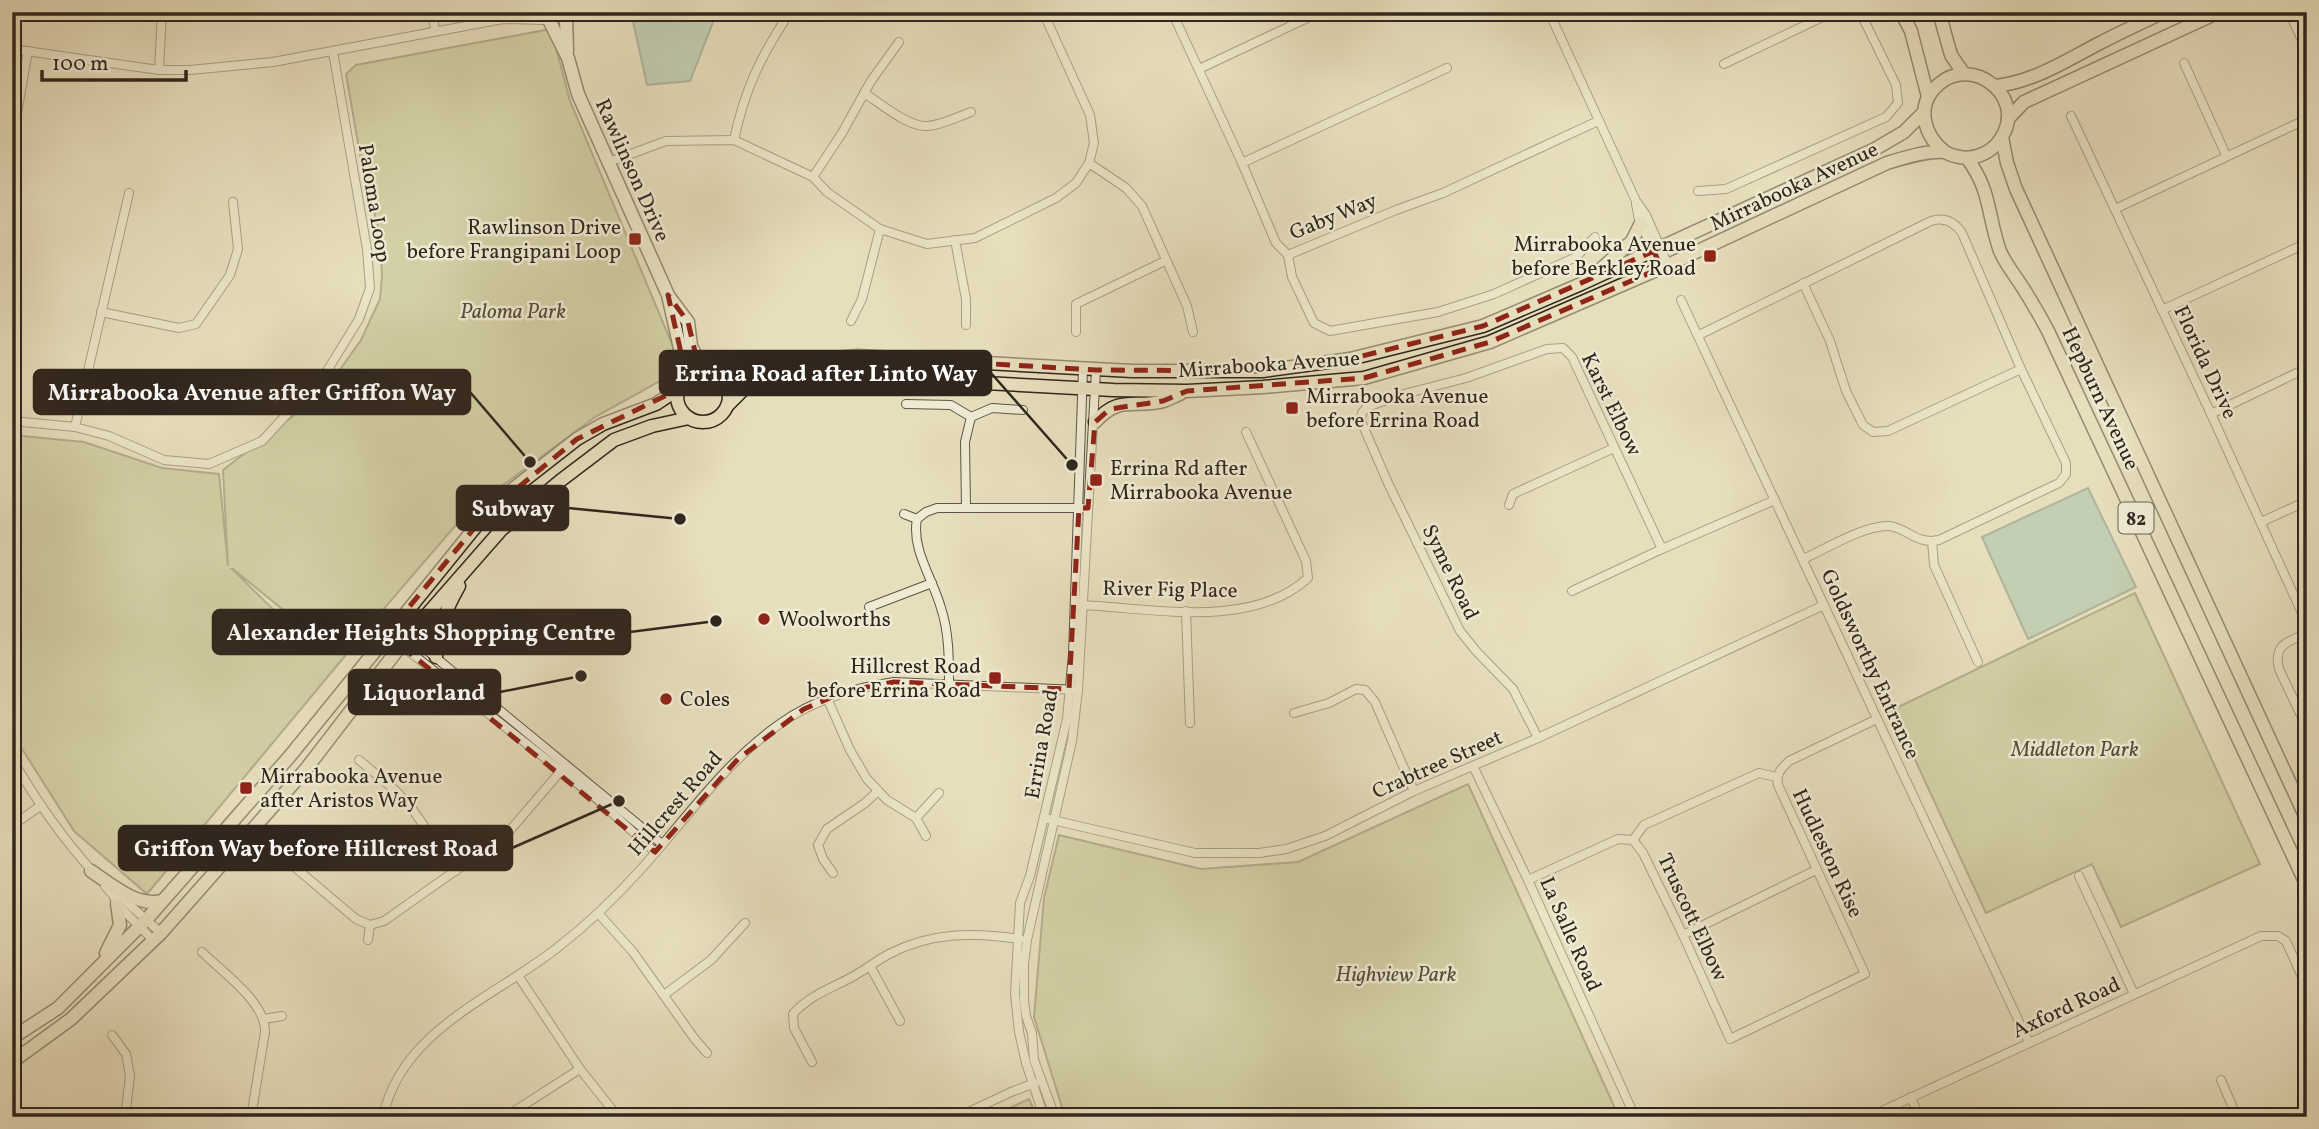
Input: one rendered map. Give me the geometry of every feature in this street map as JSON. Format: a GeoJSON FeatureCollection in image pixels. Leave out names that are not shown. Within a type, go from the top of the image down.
{"type":"FeatureCollection","features":[{"type":"Feature","properties":{"kind":"main road"},"geometry":{"type":"LineString","coordinates":[[1901,12],[1911,31],[1928,97],[1924,113],[1929,135],[1936,145],[1956,157],[1967,158],[1988,152],[2003,137]]}},
{"type":"Feature","properties":{"kind":"main road"},"geometry":{"type":"LineString","coordinates":[[1939,12],[1951,55],[1964,74]]}},
{"type":"Feature","properties":{"kind":"main road"},"geometry":{"type":"LineString","coordinates":[[1996,86],[2015,83],[2051,69],[2164,12]]}},
{"type":"Feature","properties":{"kind":"main road"},"geometry":{"type":"LineString","coordinates":[[2008,119],[2024,102],[2219,12]]}},
{"type":"Feature","properties":{"kind":"main road"},"geometry":{"type":"LineString","coordinates":[[1928,97],[1943,81],[1964,74],[1975,75],[1996,86],[2005,101],[2008,119]]}},
{"type":"Feature","properties":{"kind":"main road","name":"Mirrabooka Avenue"},"geometry":{"type":"LineString","coordinates":[[723,379],[755,368],[858,356],[1090,370],[1263,371],[1350,359],[1483,326],[1581,284],[1875,149],[1904,132],[1924,113]]}},
{"type":"Feature","properties":{"kind":"main road","name":"82"},"geometry":{"type":"LineString","coordinates":[[2003,137],[2008,119]]}},
{"type":"Feature","properties":{"kind":"main road","name":"Hepburn Avenue"},"geometry":{"type":"LineString","coordinates":[[2003,137],[2015,189],[2307,820]]}},
{"type":"Feature","properties":{"kind":"main road","name":"Mirrabooka Avenue"},"geometry":{"type":"LineString","coordinates":[[12,1062],[71,1019],[157,937],[306,769],[401,646],[501,530],[614,440],[652,426],[689,418],[702,422],[710,421],[723,413],[746,387],[765,382],[814,387],[911,379],[1187,391],[1364,379],[1490,342],[1665,267],[1887,163],[1916,155],[1945,152]]}},
{"type":"Feature","properties":{"kind":"main road","name":"Hepburn Avenue"},"geometry":{"type":"LineString","coordinates":[[1967,158],[1979,174],[1989,199],[1999,249],[2009,270],[2049,331],[2306,883]]}},
{"type":"Feature","properties":{"kind":"main road"},"geometry":{"type":"LineString","coordinates":[[1581,284],[1618,256],[1636,236],[1641,223]]}},
{"type":"Feature","properties":{"kind":"main road"},"geometry":{"type":"LineString","coordinates":[[12,1038],[58,1008],[143,923],[290,756],[486,514],[513,489],[576,440],[594,429],[656,404],[677,390],[686,376],[701,370],[708,370],[723,379],[729,392],[727,406]]}},
{"type":"Feature","properties":{"kind":"main road"},"geometry":{"type":"LineString","coordinates":[[677,390],[679,406],[689,418]]}},
{"type":"Feature","properties":{"kind":"main road"},"geometry":{"type":"LineString","coordinates":[[1095,422],[1103,413],[1123,404],[1163,401],[1187,391]]}},
{"type":"Feature","properties":{"kind":"main road"},"geometry":{"type":"LineString","coordinates":[[436,657],[436,646],[448,608],[469,567]]}},
{"type":"Feature","properties":{"kind":"main road"},"geometry":{"type":"LineString","coordinates":[[2294,794],[2307,813]]}},
{"type":"Feature","properties":{"kind":"main road"},"geometry":{"type":"LineString","coordinates":[[91,871],[137,899],[150,903],[162,901]]}},
{"type":"Feature","properties":{"kind":"main road"},"geometry":{"type":"LineString","coordinates":[[87,979],[107,952],[116,934],[121,919],[115,899]]}},
{"type":"Feature","properties":{"kind":"street"},"geometry":{"type":"LineString","coordinates":[[159,70],[162,12]]}},
{"type":"Feature","properties":{"kind":"street"},"geometry":{"type":"LineString","coordinates":[[432,12],[435,30]]}},
{"type":"Feature","properties":{"kind":"street"},"geometry":{"type":"LineString","coordinates":[[503,19],[516,12]]}},
{"type":"Feature","properties":{"kind":"street"},"geometry":{"type":"LineString","coordinates":[[734,140],[747,88],[773,37],[790,12]]}},
{"type":"Feature","properties":{"kind":"street"},"geometry":{"type":"LineString","coordinates":[[609,162],[666,141],[734,140],[813,177],[827,192],[880,229],[927,244],[975,238],[1056,198],[1076,183],[1089,163],[1094,143],[1090,115],[1043,12]]}},
{"type":"Feature","properties":{"kind":"street","name":"Gaby Way"},"geometry":{"type":"LineString","coordinates":[[1172,12],[1276,243],[1288,255],[1396,209],[1443,193],[1598,121]]}},
{"type":"Feature","properties":{"kind":"street"},"geometry":{"type":"LineString","coordinates":[[1199,69],[1320,12]]}},
{"type":"Feature","properties":{"kind":"street"},"geometry":{"type":"LineString","coordinates":[[1549,12],[1636,201],[1646,215],[1665,267]]}},
{"type":"Feature","properties":{"kind":"street"},"geometry":{"type":"LineString","coordinates":[[1724,64],[1833,12]]}},
{"type":"Feature","properties":{"kind":"street"},"geometry":{"type":"LineString","coordinates":[[1698,191],[1726,189],[1886,117],[1898,103],[1896,85],[1860,12]]}},
{"type":"Feature","properties":{"kind":"street"},"geometry":{"type":"LineString","coordinates":[[2289,12],[2307,51]]}},
{"type":"Feature","properties":{"kind":"street","name":"Rawlinson Drive"},"geometry":{"type":"LineString","coordinates":[[545,18],[559,22],[567,15]]}},
{"type":"Feature","properties":{"kind":"street","name":"Rawlinson Drive"},"geometry":{"type":"LineString","coordinates":[[567,15],[568,58],[578,94],[668,295],[686,376]]}},
{"type":"Feature","properties":{"kind":"street"},"geometry":{"type":"LineString","coordinates":[[12,49],[159,70],[235,67],[333,52],[435,30],[503,19],[545,18]]}},
{"type":"Feature","properties":{"kind":"street","name":"Rawlinson Drive"},"geometry":{"type":"LineString","coordinates":[[545,18],[568,58]]}},
{"type":"Feature","properties":{"kind":"street"},"geometry":{"type":"LineString","coordinates":[[813,177],[899,41]]}},
{"type":"Feature","properties":{"kind":"street"},"geometry":{"type":"LineString","coordinates":[[12,141],[28,51]]}},
{"type":"Feature","properties":{"kind":"street","name":"Paloma Loop"},"geometry":{"type":"LineString","coordinates":[[12,421],[75,427],[110,436],[164,460],[209,464],[262,441],[327,371],[359,319],[370,288],[367,249],[333,52]]}},
{"type":"Feature","properties":{"kind":"street"},"geometry":{"type":"LineString","coordinates":[[2184,63],[2226,155]]}},
{"type":"Feature","properties":{"kind":"street"},"geometry":{"type":"LineString","coordinates":[[1242,163],[1447,68]]}},
{"type":"Feature","properties":{"kind":"street"},"geometry":{"type":"LineString","coordinates":[[864,93],[909,122],[922,126],[939,124],[971,112]]}},
{"type":"Feature","properties":{"kind":"street","name":"Florida Drive"},"geometry":{"type":"LineString","coordinates":[[2071,116],[2307,624]]}},
{"type":"Feature","properties":{"kind":"street"},"geometry":{"type":"LineString","coordinates":[[2115,209],[2307,119]]}},
{"type":"Feature","properties":{"kind":"street"},"geometry":{"type":"LineString","coordinates":[[1089,163],[1126,188],[1142,206],[1187,306],[1193,332]]}},
{"type":"Feature","properties":{"kind":"street"},"geometry":{"type":"LineString","coordinates":[[75,427],[129,192]]}},
{"type":"Feature","properties":{"kind":"street"},"geometry":{"type":"LineString","coordinates":[[1636,201],[1641,223],[1657,249]]}},
{"type":"Feature","properties":{"kind":"street"},"geometry":{"type":"LineString","coordinates":[[101,312],[179,328],[196,324],[230,275],[238,249],[233,202]]}},
{"type":"Feature","properties":{"kind":"street"},"geometry":{"type":"LineString","coordinates":[[1699,335],[1931,221],[1949,220],[1962,233],[2021,369],[2066,463],[2066,474],[2054,486],[1946,537],[1932,541],[1918,539],[1893,527],[1877,527],[1803,559]]}},
{"type":"Feature","properties":{"kind":"street"},"geometry":{"type":"LineString","coordinates":[[851,321],[862,299],[880,229]]}},
{"type":"Feature","properties":{"kind":"street"},"geometry":{"type":"LineString","coordinates":[[1288,255],[1292,277],[1314,323],[1330,331],[1437,312],[1494,294],[1576,257],[1595,237]]}},
{"type":"Feature","properties":{"kind":"street"},"geometry":{"type":"LineString","coordinates":[[955,240],[966,299],[966,325]]}},
{"type":"Feature","properties":{"kind":"street"},"geometry":{"type":"LineString","coordinates":[[2162,310],[2307,243]]}},
{"type":"Feature","properties":{"kind":"street"},"geometry":{"type":"LineString","coordinates":[[1076,332],[1076,304],[1165,261]]}},
{"type":"Feature","properties":{"kind":"street"},"geometry":{"type":"LineString","coordinates":[[1803,284],[1830,341],[1846,391],[1863,425],[1873,432],[1888,431],[2021,369]]}},
{"type":"Feature","properties":{"kind":"street","name":"Rawlinson Drive"},"geometry":{"type":"LineString","coordinates":[[668,295],[688,322],[694,352],[708,370]]}},
{"type":"Feature","properties":{"kind":"street","name":"Goldsworthy Entrance"},"geometry":{"type":"LineString","coordinates":[[1681,300],[2029,1043]]}},
{"type":"Feature","properties":{"kind":"street","name":"Karst Elbow"},"geometry":{"type":"LineString","coordinates":[[1367,407],[1466,378],[1547,349],[1563,348],[1572,357],[1662,549]]}},
{"type":"Feature","properties":{"kind":"street"},"geometry":{"type":"LineString","coordinates":[[2211,414],[2307,368]]}},
{"type":"Feature","properties":{"kind":"street","name":"Errina Road"},"geometry":{"type":"LineString","coordinates":[[1022,939],[1022,894],[1049,819],[1072,741],[1090,370]]}},
{"type":"Feature","properties":{"kind":"street","name":"Errina Road"},"geometry":{"type":"LineString","coordinates":[[1084,508],[1095,422],[1090,370]]}},
{"type":"Feature","properties":{"kind":"street"},"geometry":{"type":"LineString","coordinates":[[906,404],[951,405],[971,417]]}},
{"type":"Feature","properties":{"kind":"street","name":"Syme Road"},"geometry":{"type":"LineString","coordinates":[[1367,407],[1362,413],[1361,421],[1460,631],[1513,689],[1538,738]]}},
{"type":"Feature","properties":{"kind":"street"},"geometry":{"type":"LineString","coordinates":[[971,417],[992,408],[1023,410]]}},
{"type":"Feature","properties":{"kind":"street"},"geometry":{"type":"LineString","coordinates":[[965,508],[965,442],[971,417]]}},
{"type":"Feature","properties":{"kind":"street","name":"River Fig Place"},"geometry":{"type":"LineString","coordinates":[[1079,605],[1186,611],[1253,607],[1294,590],[1308,578],[1306,561],[1246,432]]}},
{"type":"Feature","properties":{"kind":"street"},"geometry":{"type":"LineString","coordinates":[[1509,505],[1513,494],[1614,448]]}},
{"type":"Feature","properties":{"kind":"street"},"geometry":{"type":"LineString","coordinates":[[1572,591],[1776,500]]}},
{"type":"Feature","properties":{"kind":"street"},"geometry":{"type":"LineString","coordinates":[[2261,522],[2307,500]]}},
{"type":"Feature","properties":{"kind":"street"},"geometry":{"type":"LineString","coordinates":[[949,684],[948,639],[916,539],[917,519],[937,508],[1084,508]]}},
{"type":"Feature","properties":{"kind":"street"},"geometry":{"type":"LineString","coordinates":[[904,514],[917,519]]}},
{"type":"Feature","properties":{"kind":"street"},"geometry":{"type":"LineString","coordinates":[[1932,541],[1934,565],[1978,662]]}},
{"type":"Feature","properties":{"kind":"street"},"geometry":{"type":"LineString","coordinates":[[869,607],[932,583]]}},
{"type":"Feature","properties":{"kind":"street","name":"Crabtree Street"},"geometry":{"type":"LineString","coordinates":[[1049,819],[1195,853],[1259,853],[1286,849],[1325,836],[1414,791],[1538,738],[1824,605]]}},
{"type":"Feature","properties":{"kind":"street"},"geometry":{"type":"LineString","coordinates":[[1186,611],[1190,723]]}},
{"type":"Feature","properties":{"kind":"street"},"geometry":{"type":"LineString","coordinates":[[391,629],[410,635],[513,723],[655,852]]}},
{"type":"Feature","properties":{"kind":"street"},"geometry":{"type":"LineString","coordinates":[[391,629],[401,646],[662,844]]}},
{"type":"Feature","properties":{"kind":"street"},"geometry":{"type":"LineString","coordinates":[[2307,633],[2283,645],[2278,650],[2276,659],[2307,728]]}},
{"type":"Feature","properties":{"kind":"street","name":"Hillcrest Road"},"geometry":{"type":"LineString","coordinates":[[383,1117],[386,1104],[407,1062],[439,1027],[519,976],[558,948],[598,913],[708,790],[738,759],[781,723],[827,698],[858,688],[894,682],[1074,690]]}},
{"type":"Feature","properties":{"kind":"street"},"geometry":{"type":"LineString","coordinates":[[1294,713],[1329,703],[1356,689],[1365,690],[1375,702],[1414,791]]}},
{"type":"Feature","properties":{"kind":"street"},"geometry":{"type":"LineString","coordinates":[[827,698],[850,750],[867,779],[887,800],[916,818],[926,836]]}},
{"type":"Feature","properties":{"kind":"street","name":"Hudleston Rise"},"geometry":{"type":"LineString","coordinates":[[1730,1039],[1865,974],[1776,776],[1789,761],[1877,719]]}},
{"type":"Feature","properties":{"kind":"street"},"geometry":{"type":"LineString","coordinates":[[12,759],[40,806],[70,847],[115,899],[157,937]]}},
{"type":"Feature","properties":{"kind":"street"},"geometry":{"type":"LineString","coordinates":[[359,760],[410,806],[456,871]]}},
{"type":"Feature","properties":{"kind":"street","name":"La Salle Road"},"geometry":{"type":"LineString","coordinates":[[1473,766],[1528,880],[1634,1117]]}},
{"type":"Feature","properties":{"kind":"street"},"geometry":{"type":"LineString","coordinates":[[278,853],[356,919],[370,925],[384,921],[506,835],[563,768]]}},
{"type":"Feature","properties":{"kind":"street"},"geometry":{"type":"LineString","coordinates":[[1633,840],[1644,825],[1759,773],[1776,776]]}},
{"type":"Feature","properties":{"kind":"street"},"geometry":{"type":"LineString","coordinates":[[833,873],[823,859],[818,845],[827,829],[878,791]]}},
{"type":"Feature","properties":{"kind":"street"},"geometry":{"type":"LineString","coordinates":[[916,818],[939,793]]}},
{"type":"Feature","properties":{"kind":"street"},"geometry":{"type":"LineString","coordinates":[[12,826],[40,806]]}},
{"type":"Feature","properties":{"kind":"street","name":"Errina Road"},"geometry":{"type":"LineString","coordinates":[[1049,819],[1022,939],[1015,994],[1026,1063],[1055,1117]]}},
{"type":"Feature","properties":{"kind":"street","name":"Truscott Elbow"},"geometry":{"type":"LineString","coordinates":[[1528,880],[1618,839],[1633,840],[1643,853],[1683,935],[1730,1039]]}},
{"type":"Feature","properties":{"kind":"street"},"geometry":{"type":"LineString","coordinates":[[1683,935],[1816,870]]}},
{"type":"Feature","properties":{"kind":"street"},"geometry":{"type":"LineString","coordinates":[[2079,876],[2134,994]]}},
{"type":"Feature","properties":{"kind":"street"},"geometry":{"type":"LineString","coordinates":[[598,913],[624,940],[707,1053]]}},
{"type":"Feature","properties":{"kind":"street"},"geometry":{"type":"LineString","coordinates":[[664,995],[693,975],[745,923]]}},
{"type":"Feature","properties":{"kind":"street"},"geometry":{"type":"LineString","coordinates":[[368,940],[370,925]]}},
{"type":"Feature","properties":{"kind":"street"},"geometry":{"type":"LineString","coordinates":[[812,1062],[794,1028],[793,1014],[802,1004],[910,944],[969,934],[1022,939]]}},
{"type":"Feature","properties":{"kind":"street","name":"Axford Road"},"geometry":{"type":"LineString","coordinates":[[1869,1117],[2261,936],[2278,936],[2290,947],[2307,988]]}},
{"type":"Feature","properties":{"kind":"street"},"geometry":{"type":"LineString","coordinates":[[202,952],[257,1005],[264,1020],[265,1032],[251,1117]]}},
{"type":"Feature","properties":{"kind":"street"},"geometry":{"type":"LineString","coordinates":[[870,966],[900,1021]]}},
{"type":"Feature","properties":{"kind":"street"},"geometry":{"type":"LineString","coordinates":[[519,976],[580,1069],[618,1117]]}},
{"type":"Feature","properties":{"kind":"street"},"geometry":{"type":"LineString","coordinates":[[264,1020],[282,1016]]}},
{"type":"Feature","properties":{"kind":"street"},"geometry":{"type":"LineString","coordinates":[[113,1035],[126,1054],[130,1076],[125,1117]]}},
{"type":"Feature","properties":{"kind":"street"},"geometry":{"type":"LineString","coordinates":[[505,1117],[580,1069]]}},
{"type":"Feature","properties":{"kind":"street"},"geometry":{"type":"LineString","coordinates":[[2221,1080],[2237,1117]]}},
{"type":"Feature","properties":{"kind":"street"},"geometry":{"type":"LineString","coordinates":[[958,1117],[1037,1082]]}},
{"type":"Feature","properties":{"kind":"street","name":"Errina Road"},"geometry":{"type":"LineString","coordinates":[[1037,1082],[1044,1117]]}},
{"type":"Feature","properties":{"kind":"street"},"geometry":{"type":"LineString","coordinates":[[1911,1097],[1919,1117]]}},
{"type":"Feature","properties":{"kind":"highlighted area"},"geometry":{"type":"Polygon","coordinates":[[[1654,251],[1661,268],[1490,342],[1364,378],[1187,391],[1163,401],[1110,409],[1095,422],[1088,508],[1079,508],[1069,689],[894,682],[846,691],[804,709],[738,759],[655,852],[401,646],[409,635],[395,624],[486,514],[577,439],[677,390],[686,375],[668,295],[688,322],[696,356],[723,379],[797,361],[858,356],[1096,370],[1263,371],[1350,359],[1483,326],[1654,251]]]}},
{"type":"Feature","properties":{"kind":"green space","name":"Paloma Park"},"geometry":{"type":"Polygon","coordinates":[[[551,29],[570,101],[680,363],[662,380],[595,417],[467,512],[344,655],[147,894],[74,831],[12,733],[12,435],[84,442],[162,468],[219,474],[228,566],[223,470],[324,392],[361,340],[380,299],[380,235],[361,160],[346,74],[356,65],[551,29]],[[233,569],[287,623],[303,626],[233,569]]]}},
{"type":"Feature","properties":{"kind":"green space","name":"Middleton Park"},"geometry":{"type":"Polygon","coordinates":[[[2135,593],[2260,864],[2121,927],[2092,864],[1986,913],[1892,710],[2135,593]]]}},
{"type":"Feature","properties":{"kind":"green space","name":"Highview Park"},"geometry":{"type":"Polygon","coordinates":[[[1468,784],[1619,1117],[1065,1117],[1034,1017],[1044,898],[1059,835],[1201,869],[1298,862],[1468,784]]]}},
{"type":"Feature","properties":{"kind":"green space"},"geometry":{"type":"Polygon","coordinates":[[[1029,1099],[1037,1117],[990,1117],[1029,1099]]]}},
{"type":"Feature","properties":{"kind":"shaded area"},"geometry":{"type":"Polygon","coordinates":[[[631,12],[717,12],[690,81],[647,85],[631,12]]]}},
{"type":"Feature","properties":{"kind":"shaded area"},"geometry":{"type":"Polygon","coordinates":[[[2088,488],[2136,587],[2028,639],[1982,537],[2088,488]]]}},
{"type":"Feature","properties":{"kind":"place","name":"Rawlinson Drive before Frangipani Loop"},"geometry":{"type":"Point","coordinates":[635,239]}},
{"type":"Feature","properties":{"kind":"place","name":"Mirrabooka Avenue before Berkley Road"},"geometry":{"type":"Point","coordinates":[1710,256]}},
{"type":"Feature","properties":{"kind":"place","name":"Mirrabooka Avenue before Errina Road"},"geometry":{"type":"Point","coordinates":[1292,408]}},
{"type":"Feature","properties":{"kind":"place","name":"Mirrabooka Avenue after Griffon Way"},"geometry":{"type":"Point","coordinates":[530,462]}},
{"type":"Feature","properties":{"kind":"place","name":"Errina Road after Linto Way"},"geometry":{"type":"Point","coordinates":[1072,465]}},
{"type":"Feature","properties":{"kind":"place","name":"Errina Rd after Mirrabooka Avenue"},"geometry":{"type":"Point","coordinates":[1096,480]}},
{"type":"Feature","properties":{"kind":"place","name":"Subway"},"geometry":{"type":"Point","coordinates":[680,519]}},
{"type":"Feature","properties":{"kind":"place","name":"Woolworths"},"geometry":{"type":"Point","coordinates":[764,619]}},
{"type":"Feature","properties":{"kind":"place","name":"Alexander Heights Shopping Centre"},"geometry":{"type":"Point","coordinates":[716,621]}},
{"type":"Feature","properties":{"kind":"place","name":"Liquorland"},"geometry":{"type":"Point","coordinates":[581,676]}},
{"type":"Feature","properties":{"kind":"place","name":"Hillcrest Road before Errina Road"},"geometry":{"type":"Point","coordinates":[995,678]}},
{"type":"Feature","properties":{"kind":"place","name":"Coles"},"geometry":{"type":"Point","coordinates":[666,699]}},
{"type":"Feature","properties":{"kind":"place","name":"Mirrabooka Avenue after Aristos Way"},"geometry":{"type":"Point","coordinates":[246,788]}},
{"type":"Feature","properties":{"kind":"place","name":"Griffon Way before Hillcrest Road"},"geometry":{"type":"Point","coordinates":[619,801]}}]}
